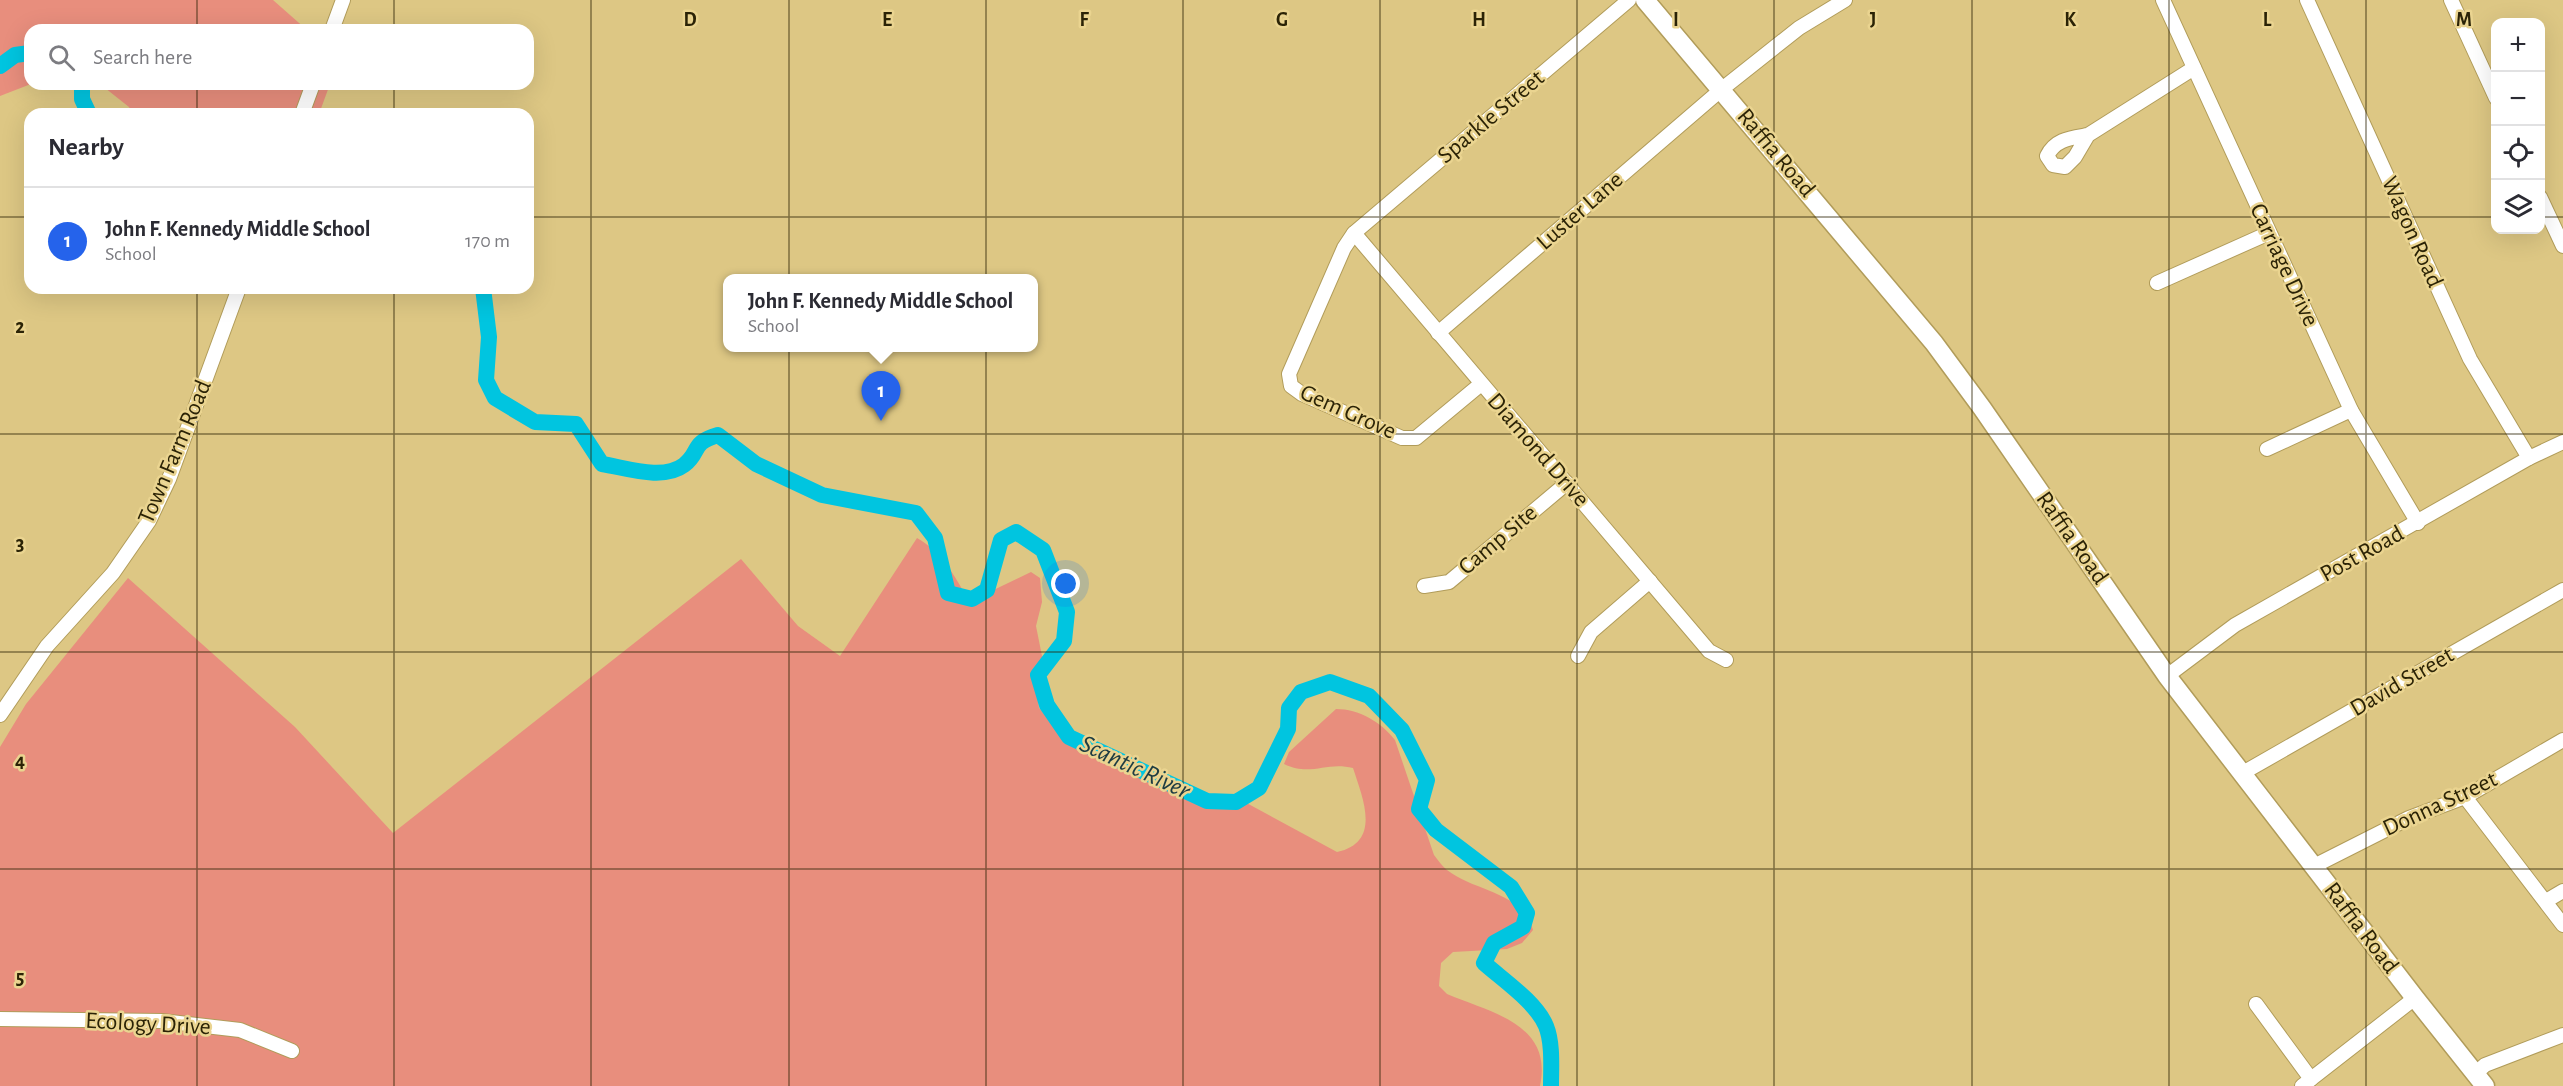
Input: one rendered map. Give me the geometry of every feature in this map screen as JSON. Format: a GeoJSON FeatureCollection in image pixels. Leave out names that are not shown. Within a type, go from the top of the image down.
{"type":"FeatureCollection","features":[{"type":"Feature","properties":{"kind":"main road","name":"Raffia Road"},"geometry":{"type":"LineString","coordinates":[[1645,0],[1934,343],[1982,408],[2167,676],[2480,1080]]}},
{"type":"Feature","properties":{"kind":"street"},"geometry":{"type":"LineString","coordinates":[[334,24],[343,0]]}},
{"type":"Feature","properties":{"kind":"street","name":"Sparkle Street"},"geometry":{"type":"LineString","coordinates":[[1354,233],[1629,0]]}},
{"type":"Feature","properties":{"kind":"street","name":"Luster Lane"},"geometry":{"type":"LineString","coordinates":[[1438,333],[1722,89],[1799,28],[1845,0]]}},
{"type":"Feature","properties":{"kind":"street","name":"Carriage Drive"},"geometry":{"type":"LineString","coordinates":[[2163,0],[2350,410],[2418,523]]}},
{"type":"Feature","properties":{"kind":"street","name":"Wagon Road"},"geometry":{"type":"LineString","coordinates":[[2307,0],[2470,359],[2529,458]]}},
{"type":"Feature","properties":{"kind":"street"},"geometry":{"type":"LineString","coordinates":[[2451,0],[2491,87]]}},
{"type":"Feature","properties":{"kind":"street"},"geometry":{"type":"LineString","coordinates":[[2088,135],[2194,68]]}},
{"type":"Feature","properties":{"kind":"street"},"geometry":{"type":"LineString","coordinates":[[304,108],[311,90]]}},
{"type":"Feature","properties":{"kind":"street"},"geometry":{"type":"LineString","coordinates":[[2545,206],[2563,246]]}},
{"type":"Feature","properties":{"kind":"street","name":"Diamond Drive"},"geometry":{"type":"LineString","coordinates":[[1354,233],[1709,651],[1726,660]]}},
{"type":"Feature","properties":{"kind":"street","name":"Gem Grove"},"geometry":{"type":"LineString","coordinates":[[1354,233],[1344,248],[1289,374],[1291,386],[1302,394],[1402,438],[1416,438],[1481,384]]}},
{"type":"Feature","properties":{"kind":"street"},"geometry":{"type":"LineString","coordinates":[[2157,283],[2269,233]]}},
{"type":"Feature","properties":{"kind":"street","name":"Town Farm Road"},"geometry":{"type":"LineString","coordinates":[[0,715],[47,646],[113,573],[149,521],[173,469],[237,294]]}},
{"type":"Feature","properties":{"kind":"street"},"geometry":{"type":"LineString","coordinates":[[2266,449],[2350,410]]}},
{"type":"Feature","properties":{"kind":"street","name":"Post Road"},"geometry":{"type":"LineString","coordinates":[[2167,676],[2235,625],[2529,458],[2563,442]]}},
{"type":"Feature","properties":{"kind":"street","name":"Camp Site"},"geometry":{"type":"LineString","coordinates":[[1424,586],[1449,582],[1567,483]]}},
{"type":"Feature","properties":{"kind":"street"},"geometry":{"type":"LineString","coordinates":[[1578,656],[1591,633],[1650,581]]}},
{"type":"Feature","properties":{"kind":"street","name":"David Street"},"geometry":{"type":"LineString","coordinates":[[2241,774],[2563,590]]}},
{"type":"Feature","properties":{"kind":"street","name":"Donna Street"},"geometry":{"type":"LineString","coordinates":[[2314,866],[2409,818],[2465,796],[2563,740]]}},
{"type":"Feature","properties":{"kind":"street"},"geometry":{"type":"LineString","coordinates":[[2465,796],[2563,925]]}},
{"type":"Feature","properties":{"kind":"street"},"geometry":{"type":"LineString","coordinates":[[2546,901],[2563,891]]}},
{"type":"Feature","properties":{"kind":"street"},"geometry":{"type":"LineString","coordinates":[[2256,1004],[2307,1082],[2415,998]]}},
{"type":"Feature","properties":{"kind":"street","name":"Ecology Drive"},"geometry":{"type":"LineString","coordinates":[[0,1019],[173,1023],[240,1030],[292,1051]]}},
{"type":"Feature","properties":{"kind":"street"},"geometry":{"type":"LineString","coordinates":[[2480,1080],[2485,1065],[2563,1035]]}},
{"type":"Feature","properties":{"kind":"shaded area"},"geometry":{"type":"Polygon","coordinates":[[[0,0],[273,0],[300,24],[24,24],[24,87],[0,96],[0,0]]]}},
{"type":"Feature","properties":{"kind":"shaded area"},"geometry":{"type":"Polygon","coordinates":[[[108,90],[328,90],[321,108],[129,107],[108,90]]]}},
{"type":"Feature","properties":{"kind":"shaded area"},"geometry":{"type":"Polygon","coordinates":[[[917,538],[939,555],[965,594],[979,597],[1031,572],[1040,578],[1042,602],[1036,626],[1046,676],[1037,692],[1039,708],[1050,721],[1101,758],[1144,777],[1178,783],[1186,789],[1241,800],[1337,852],[1351,847],[1360,839],[1364,829],[1366,818],[1364,806],[1353,768],[1335,766],[1302,769],[1284,764],[1289,752],[1336,709],[1361,714],[1383,728],[1395,740],[1434,855],[1445,868],[1458,877],[1519,907],[1533,930],[1522,943],[1507,949],[1453,952],[1441,963],[1439,986],[1447,994],[1500,1015],[1528,1035],[1537,1048],[1542,1065],[1540,1086],[0,1086],[0,747],[26,704],[128,578],[295,727],[393,833],[741,559],[798,626],[840,656],[917,538]]]}},
{"type":"Feature","properties":{"kind":"waterway","name":"Scantic River"},"geometry":{"type":"LineString","coordinates":[[0,66],[15,55],[24,54]]}},
{"type":"Feature","properties":{"kind":"waterway","name":"Scantic River"},"geometry":{"type":"LineString","coordinates":[[82,90],[82,99],[86,108]]}},
{"type":"Feature","properties":{"kind":"waterway","name":"Scantic River"},"geometry":{"type":"LineString","coordinates":[[484,294],[489,337],[486,380],[495,398],[535,422],[576,424],[602,464],[655,473],[675,470],[693,456],[703,441],[718,435],[756,464],[822,495],[916,513],[935,538],[948,593],[972,599],[987,590],[1001,540],[1016,532],[1043,550],[1067,612],[1064,641],[1038,675],[1047,705],[1069,737],[1207,801],[1236,802],[1259,788],[1288,729],[1289,708],[1301,692],[1330,682],[1369,696],[1402,730],[1427,780],[1419,809],[1436,830],[1511,887],[1527,913],[1523,927],[1494,943],[1484,963],[1535,1008],[1546,1026],[1550,1040],[1551,1086]]}},
{"type":"Feature","properties":{"kind":"place","name":"John F. Kennedy Middle School"},"geometry":{"type":"Point","coordinates":[881,421]}}]}
